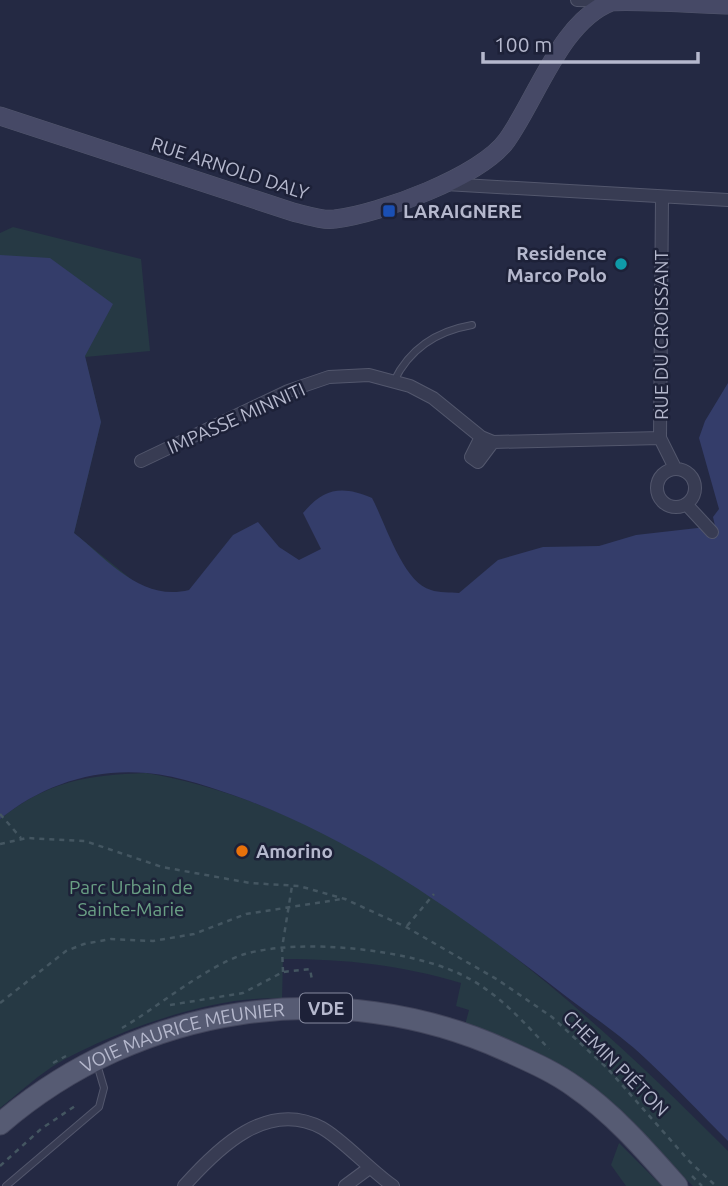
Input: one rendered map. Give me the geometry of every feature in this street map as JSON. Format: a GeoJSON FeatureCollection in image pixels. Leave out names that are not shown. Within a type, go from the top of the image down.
{"type":"FeatureCollection","features":[{"type":"Feature","properties":{"kind":"main road","name":"VOIE MAURICE MEUNIER"},"geometry":{"type":"LineString","coordinates":[[0,1124],[56,1082],[146,1037],[234,1013],[312,1007],[381,1012],[429,1021],[480,1038],[540,1066],[574,1086],[603,1109],[677,1186]]}},
{"type":"Feature","properties":{"kind":"main road","name":"VOIE MAURICE MEUNIER"},"geometry":{"type":"LineString","coordinates":[[0,1136],[29,1112],[99,1071],[200,1031],[257,1018],[313,1015],[361,1017],[424,1034],[484,1055],[570,1094],[640,1148]]}},
{"type":"Feature","properties":{"kind":"street"},"geometry":{"type":"LineString","coordinates":[[577,0],[728,5]]}},
{"type":"Feature","properties":{"kind":"street","name":"RUE ARNOLD DALY"},"geometry":{"type":"LineString","coordinates":[[0,116],[293,212],[333,220],[373,210],[445,184],[505,144],[564,43],[589,14],[614,1]]}},
{"type":"Feature","properties":{"kind":"street"},"geometry":{"type":"LineString","coordinates":[[445,184],[728,200]]}},
{"type":"Feature","properties":{"kind":"street","name":"RUE DU CROISSANT"},"geometry":{"type":"LineString","coordinates":[[662,198],[660,438],[675,468],[688,473],[695,484],[692,498],[686,504]]}},
{"type":"Feature","properties":{"kind":"street","name":"IMPASSE MINNITI"},"geometry":{"type":"LineString","coordinates":[[141,461],[288,391],[329,377],[369,375],[394,381],[433,398],[487,440],[660,438]]}},
{"type":"Feature","properties":{"kind":"street"},"geometry":{"type":"LineString","coordinates":[[675,468],[661,475],[656,492],[666,505],[672,507],[686,504],[712,532]]}},
{"type":"Feature","properties":{"kind":"street"},"geometry":{"type":"LineString","coordinates":[[184,1186],[227,1142],[253,1128],[280,1119],[304,1121],[323,1129],[368,1169],[393,1186]]}},
{"type":"Feature","properties":{"kind":"street"},"geometry":{"type":"LineString","coordinates":[[345,1186],[368,1169]]}},
{"type":"Feature","properties":{"kind":"lane"},"geometry":{"type":"LineString","coordinates":[[394,381],[403,363],[423,344],[449,329],[472,325]]}},
{"type":"Feature","properties":{"kind":"lane"},"geometry":{"type":"LineString","coordinates":[[424,1034],[433,1031],[464,1042],[480,1038]]}},
{"type":"Feature","properties":{"kind":"lane"},"geometry":{"type":"LineString","coordinates":[[6,1186],[99,1107],[104,1088],[99,1071]]}},
{"type":"Feature","properties":{"kind":"path"},"geometry":{"type":"LineString","coordinates":[[0,814],[22,839]]}},
{"type":"Feature","properties":{"kind":"path","name":"CHEMIN PIÉTON"},"geometry":{"type":"LineString","coordinates":[[0,844],[22,839],[55,837],[85,841],[163,867],[250,883],[292,886],[345,899],[406,927],[450,950],[551,1017],[607,1068],[690,1162],[716,1186]]}},
{"type":"Feature","properties":{"kind":"path"},"geometry":{"type":"LineString","coordinates":[[283,972],[282,948],[292,886]]}},
{"type":"Feature","properties":{"kind":"path"},"geometry":{"type":"LineString","coordinates":[[406,927],[434,894]]}},
{"type":"Feature","properties":{"kind":"path"},"geometry":{"type":"LineString","coordinates":[[0,1003],[66,951],[84,944],[111,939],[153,941],[194,934],[246,914],[345,899]]}},
{"type":"Feature","properties":{"kind":"path"},"geometry":{"type":"LineString","coordinates":[[170,1004],[243,993],[283,972],[310,969],[312,980]]}},
{"type":"Feature","properties":{"kind":"path"},"geometry":{"type":"LineString","coordinates":[[0,1167],[41,1129],[78,1104]]}},
{"type":"Feature","properties":{"kind":"green space"},"geometry":{"type":"Polygon","coordinates":[[[13,227],[141,259],[150,351],[85,357],[101,422],[74,533],[142,588],[0,692],[0,233],[13,227]]]}},
{"type":"Feature","properties":{"kind":"green space","name":"Parc Urbain de Sainte-Marie"},"geometry":{"type":"Polygon","coordinates":[[[146,773],[229,794],[309,826],[388,868],[463,918],[535,973],[603,1032],[728,1151],[728,1186],[693,1186],[606,1103],[514,1045],[465,1025],[469,1010],[456,1006],[461,983],[395,967],[351,962],[283,959],[282,999],[229,1002],[199,1008],[109,1038],[60,1062],[0,1108],[0,819],[35,796],[69,782],[146,773]]]}},
{"type":"Feature","properties":{"kind":"green space"},"geometry":{"type":"Polygon","coordinates":[[[619,1143],[662,1186],[626,1186],[611,1165],[619,1143]]]}},
{"type":"Feature","properties":{"kind":"water"},"geometry":{"type":"Polygon","coordinates":[[[0,255],[50,258],[113,304],[85,356],[101,422],[74,533],[127,576],[156,590],[189,590],[233,535],[258,522],[279,547],[299,560],[321,549],[303,513],[319,498],[335,491],[352,492],[372,498],[403,564],[421,585],[441,592],[459,593],[498,560],[543,547],[599,546],[636,535],[715,526],[713,517],[719,509],[699,438],[705,421],[728,383],[728,1141],[667,1079],[616,1033],[488,937],[370,860],[287,817],[196,783],[147,773],[127,772],[69,781],[33,797],[0,819],[0,255]]]}},
{"type":"Feature","properties":{"kind":"place","name":"LARAIGNERE"},"geometry":{"type":"Point","coordinates":[389,211]}},
{"type":"Feature","properties":{"kind":"place","name":"Residence Marco Polo"},"geometry":{"type":"Point","coordinates":[621,264]}},
{"type":"Feature","properties":{"kind":"place","name":"Amorino"},"geometry":{"type":"Point","coordinates":[242,851]}}]}
